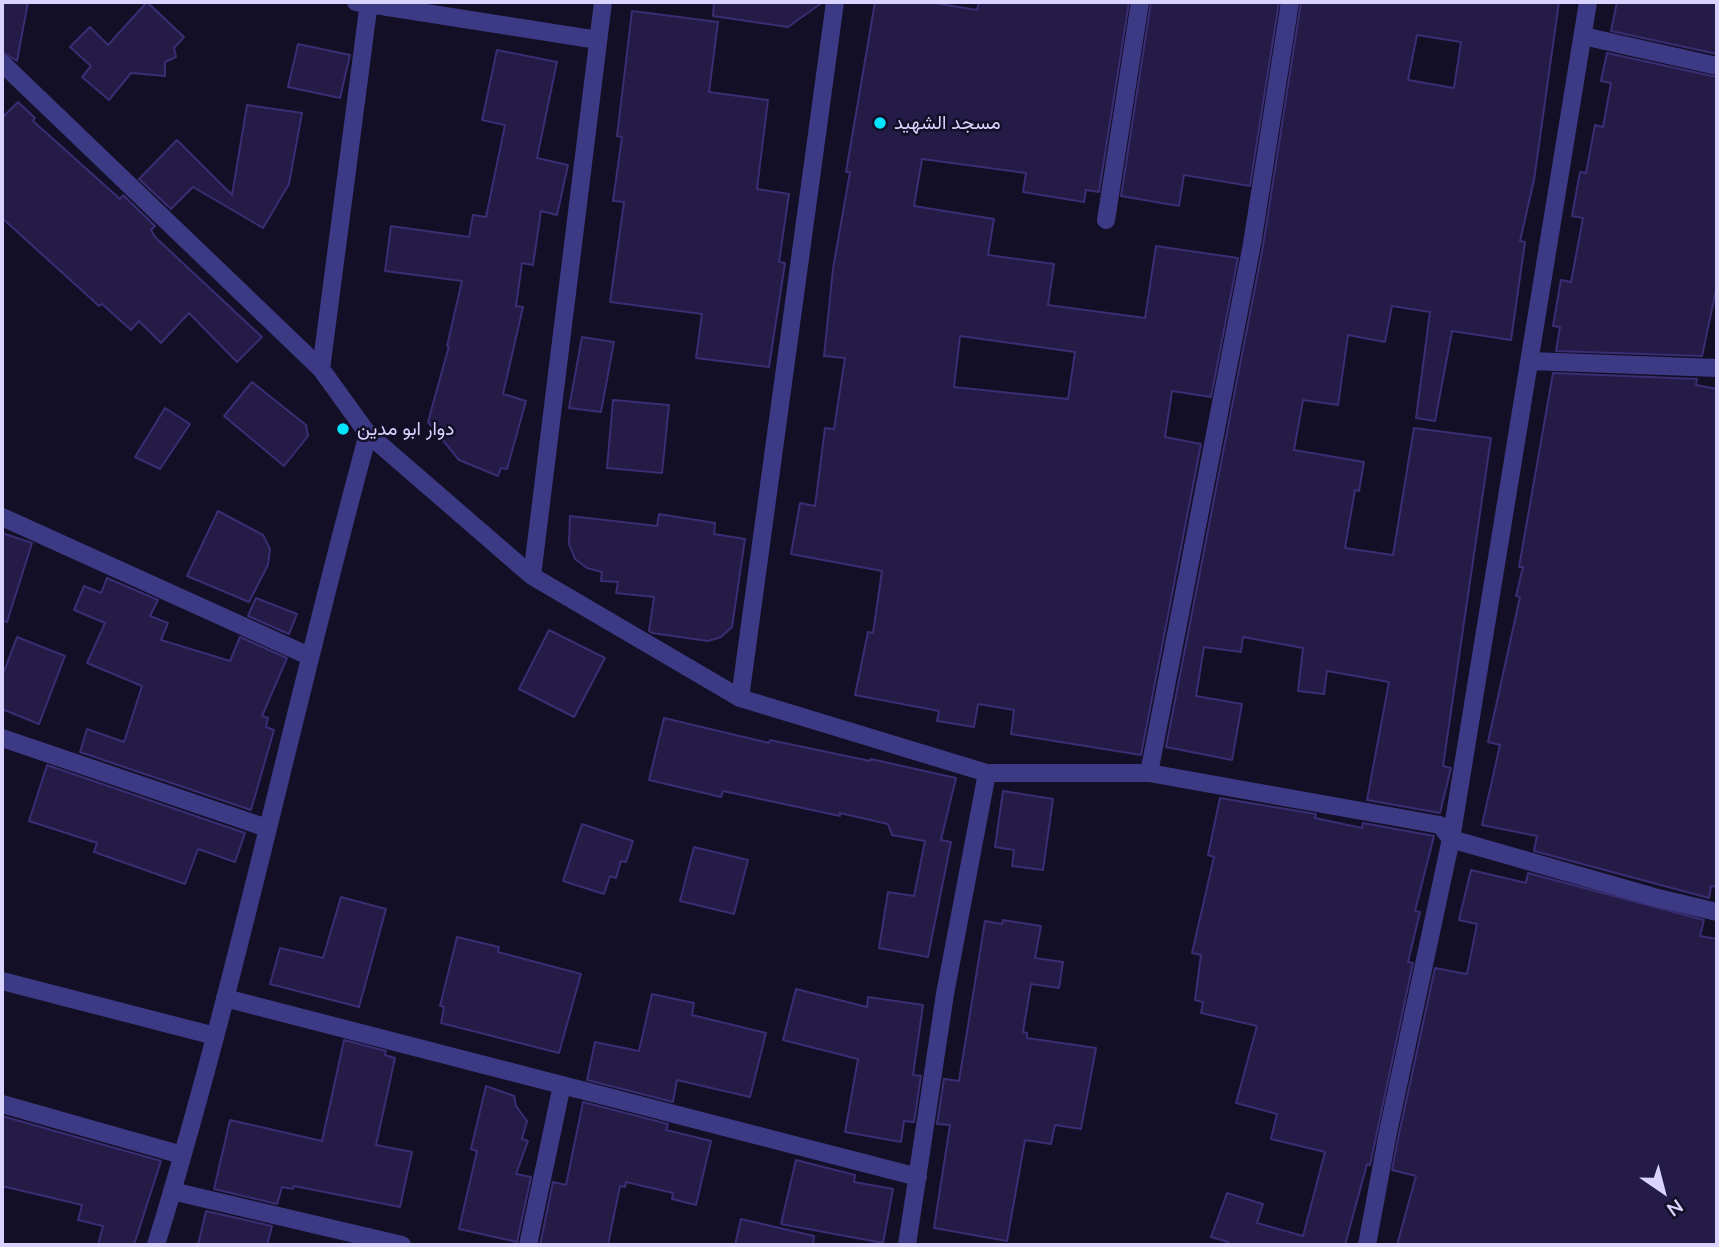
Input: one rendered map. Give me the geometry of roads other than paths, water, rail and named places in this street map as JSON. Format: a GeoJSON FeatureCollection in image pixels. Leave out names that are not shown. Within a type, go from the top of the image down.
{"type":"FeatureCollection","features":[{"type":"Feature","properties":{"kind":"street"},"geometry":{"type":"LineString","coordinates":[[532,576],[603,2]]}},
{"type":"Feature","properties":{"kind":"street"},"geometry":{"type":"LineString","coordinates":[[740,698],[835,2]]}},
{"type":"Feature","properties":{"kind":"street"},"geometry":{"type":"LineString","coordinates":[[1106,220],[1140,2]]}},
{"type":"Feature","properties":{"kind":"street"},"geometry":{"type":"LineString","coordinates":[[1149,773],[1252,244],[1290,2]]}},
{"type":"Feature","properties":{"kind":"street"},"geometry":{"type":"LineString","coordinates":[[1367,1245],[1388,1132],[1451,839],[1588,2]]}},
{"type":"Feature","properties":{"kind":"street"},"geometry":{"type":"LineString","coordinates":[[321,369],[365,3],[598,40]]}},
{"type":"Feature","properties":{"kind":"street"},"geometry":{"type":"LineString","coordinates":[[1583,36],[1717,66]]}},
{"type":"Feature","properties":{"kind":"street"},"geometry":{"type":"LineString","coordinates":[[2,63],[321,369],[368,434],[532,576],[740,698],[987,773],[1149,773],[1440,825],[1451,839],[1654,897],[1717,912]]}},
{"type":"Feature","properties":{"kind":"street"},"geometry":{"type":"LineString","coordinates":[[1531,361],[1717,368]]}},
{"type":"Feature","properties":{"kind":"street"},"geometry":{"type":"LineString","coordinates":[[156,1245],[225,998],[368,434]]}},
{"type":"Feature","properties":{"kind":"street"},"geometry":{"type":"LineString","coordinates":[[2,517],[310,656]]}},
{"type":"Feature","properties":{"kind":"street"},"geometry":{"type":"LineString","coordinates":[[2,738],[267,828]]}},
{"type":"Feature","properties":{"kind":"street"},"geometry":{"type":"LineString","coordinates":[[907,1245],[945,994],[987,773]]}},
{"type":"Feature","properties":{"kind":"street"},"geometry":{"type":"LineString","coordinates":[[2,981],[215,1036]]}},
{"type":"Feature","properties":{"kind":"street"},"geometry":{"type":"LineString","coordinates":[[225,998],[918,1177]]}},
{"type":"Feature","properties":{"kind":"street"},"geometry":{"type":"LineString","coordinates":[[528,1245],[562,1085]]}},
{"type":"Feature","properties":{"kind":"street"},"geometry":{"type":"LineString","coordinates":[[2,1104],[182,1155]]}},
{"type":"Feature","properties":{"kind":"street"},"geometry":{"type":"LineString","coordinates":[[172,1191],[402,1245]]}},
{"type":"Feature","properties":{"kind":"place","name":"مسجد الشهيد"},"geometry":{"type":"Point","coordinates":[880,123]}},
{"type":"Feature","properties":{"kind":"place","name":"دوار ابو مدين"},"geometry":{"type":"Point","coordinates":[343,429]}}]}
